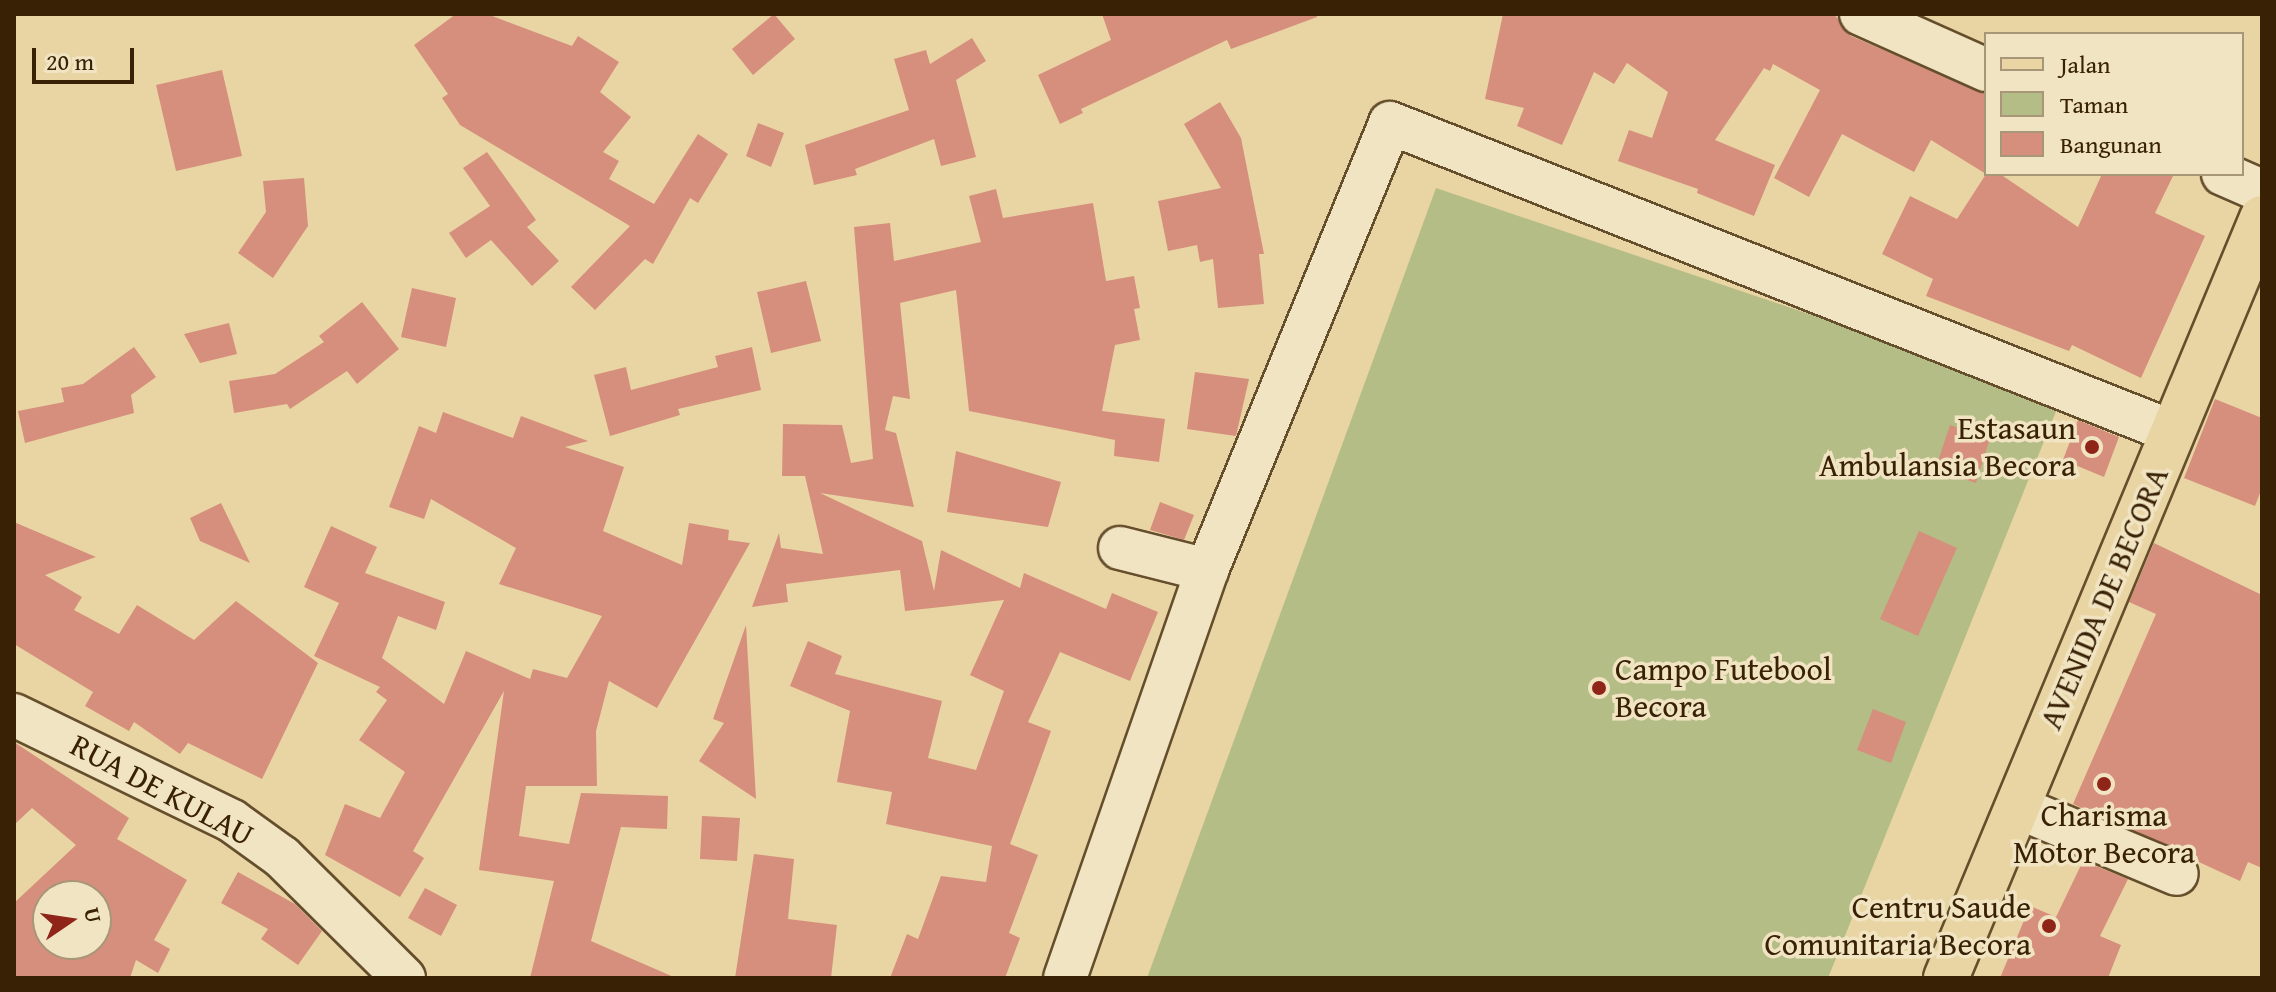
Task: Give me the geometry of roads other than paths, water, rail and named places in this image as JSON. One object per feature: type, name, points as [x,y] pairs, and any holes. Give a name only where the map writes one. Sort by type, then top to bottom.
[{"type":"main road","name":"AVENIDA DE BECORA","points":[[1946,978],[2260,229]]},
{"type":"street","points":[[1861,14],[1984,69]]},
{"type":"street","points":[[1065,978],[1207,570],[1390,123],[2173,432]]},
{"type":"street","points":[[2228,176],[2262,191]]},
{"type":"street","points":[[1120,548],[1151,560],[1207,570]]},
{"type":"street","name":"RUA DE KULAU","points":[[14,715],[232,821],[282,857],[404,978]]},
{"type":"street","points":[[2017,807],[2177,874]]},
{"type":"place","name":"Estasaun Ambulansia Becora","points":[[2092,447]]},
{"type":"place","name":"Campo Futebool Becora","points":[[1599,688]]},
{"type":"place","name":"Charisma Motor Becora","points":[[2104,784]]},
{"type":"place","name":"Centru Saude Comunitaria Becora","points":[[2049,926]]}]
